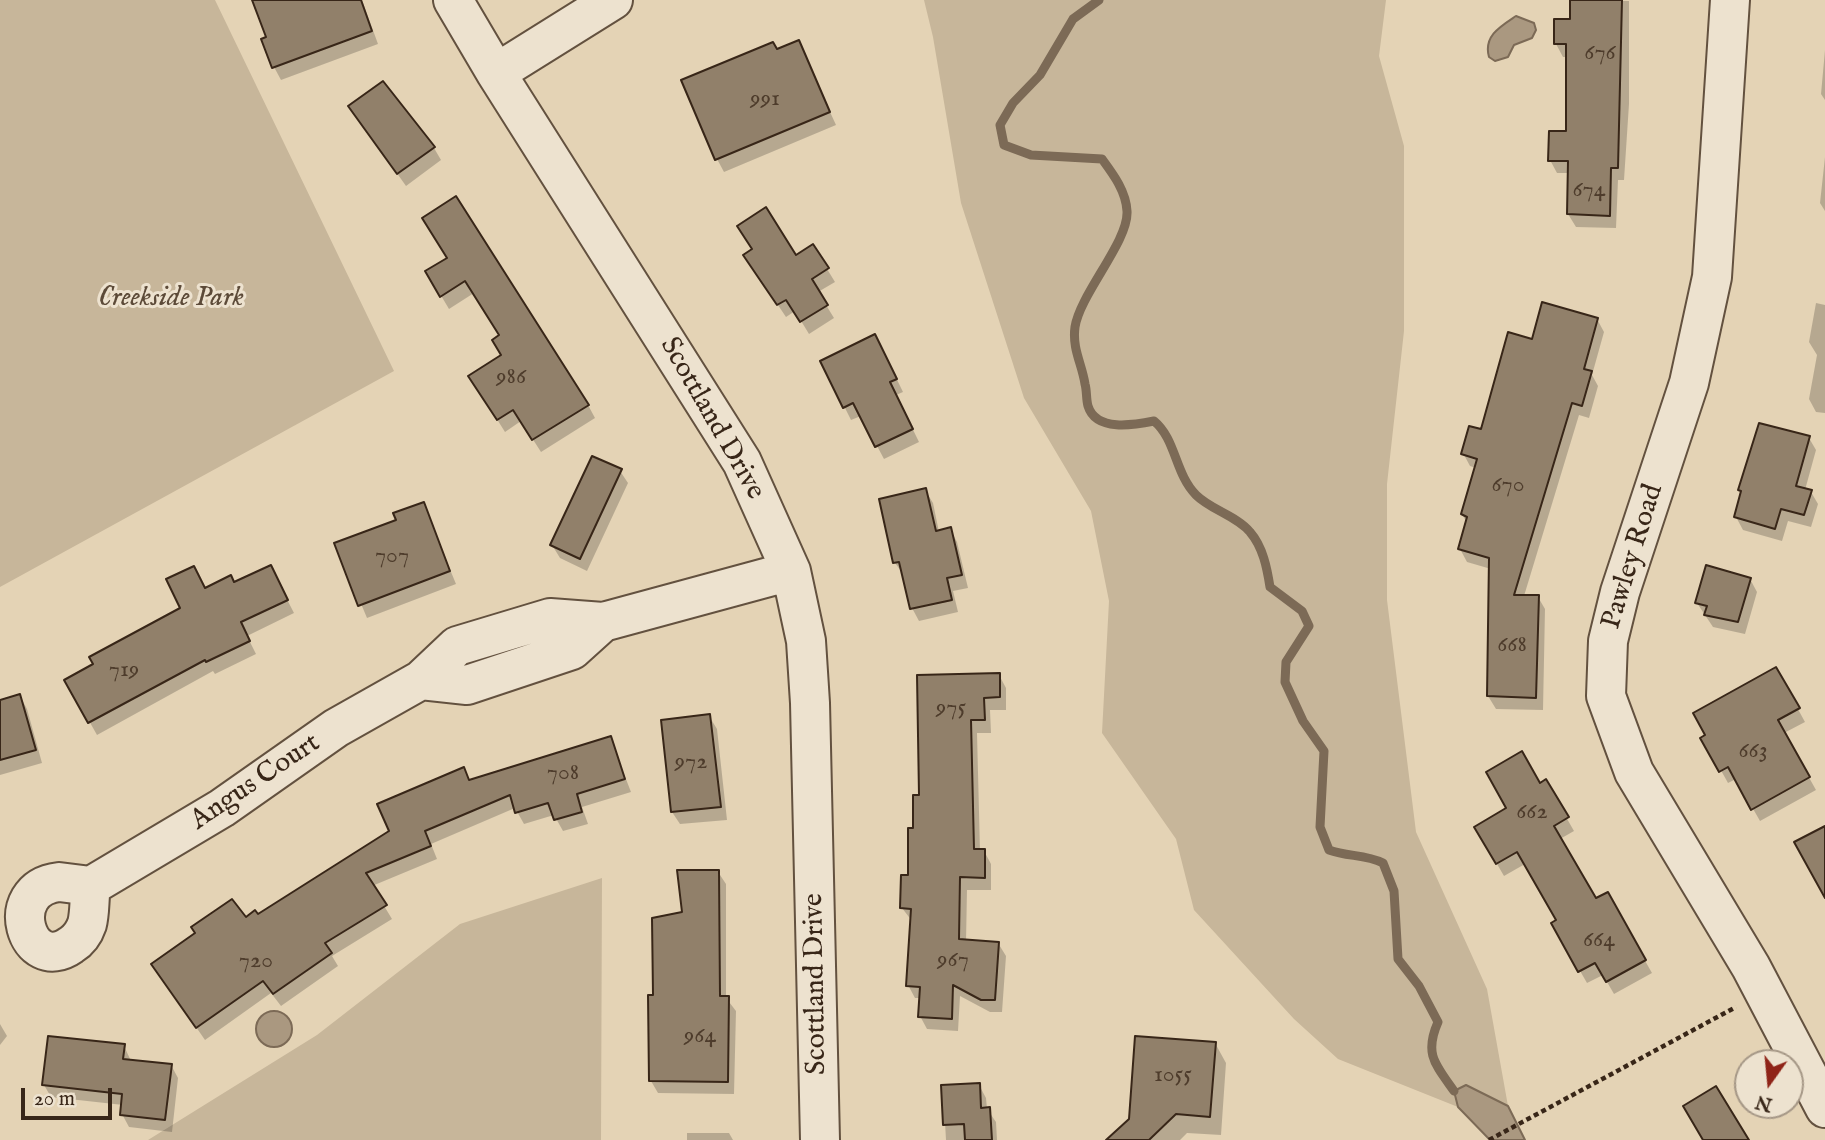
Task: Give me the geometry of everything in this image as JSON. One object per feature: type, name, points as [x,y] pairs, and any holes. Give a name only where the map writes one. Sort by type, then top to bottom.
[{"type":"street","name":"Scottland Drive","points":[[453,0],[496,73],[743,462],[791,571],[806,640],[810,704],[820,1140]]},
{"type":"street","points":[[496,73],[613,0]]},
{"type":"street","name":"Pawley Road","points":[[1730,0],[1712,277],[1689,383],[1620,592],[1608,641],[1606,696],[1634,772],[1765,991],[1825,1108]]},
{"type":"street","name":"Angus Court","points":[[91,886],[192,827],[336,728],[421,680],[457,646],[550,618],[603,622],[791,571]]},
{"type":"path","points":[[1489,1140],[1765,991]]},
{"type":"green space","name":"Creekside Park","points":[[0,0],[215,0],[394,371],[0,587]]},
{"type":"green space","points":[[924,0],[1386,0],[1379,56],[1404,146],[1404,331],[1387,484],[1387,600],[1416,832],[1487,989],[1508,1106],[1466,1085],[1454,1091],[1458,1107],[1338,1059],[1294,1019],[1194,910],[1176,839],[1102,733],[1109,601],[1091,511],[1024,398],[961,203],[933,37]]},
{"type":"green space","points":[[602,878],[601,1140],[148,1140],[317,1035],[460,924]]},
{"type":"shaded area","points":[[1516,16],[1534,23],[1536,30],[1532,38],[1514,45],[1508,57],[1495,61],[1489,57],[1491,37]]},
{"type":"shaded area","points":[[274,1011],[286,1017],[292,1029],[286,1041],[274,1047],[262,1041],[256,1029],[262,1017]]},
{"type":"shaded area","points":[[1466,1085],[1508,1106],[1525,1140],[1490,1140],[1458,1107],[1454,1091]]},
{"type":"building","points":[[252,0],[361,0],[372,31],[272,68],[261,39],[266,37]]},
{"type":"building","points":[[1570,0],[1622,0],[1618,168],[1611,168],[1610,216],[1567,214],[1568,161],[1548,161],[1549,131],[1566,131],[1566,44],[1554,44],[1554,19],[1570,19]]},
{"type":"building","points":[[799,40],[830,112],[715,160],[681,80],[773,42],[777,49]]},
{"type":"building","points":[[383,81],[435,147],[397,174],[348,106]]},
{"type":"building","points":[[456,196],[589,405],[532,440],[513,410],[497,420],[468,376],[501,355],[492,340],[499,335],[465,281],[440,297],[425,271],[447,258],[422,218]]},
{"type":"building","points":[[766,207],[796,255],[813,244],[829,268],[812,279],[828,305],[800,322],[786,300],[777,305],[743,255],[752,249],[737,226]]},
{"type":"building","points":[[1542,302],[1598,318],[1584,369],[1592,371],[1582,406],[1572,403],[1514,595],[1539,595],[1536,698],[1487,696],[1489,558],[1458,549],[1467,517],[1461,514],[1477,459],[1461,454],[1469,426],[1481,429],[1508,332],[1532,339]]},
{"type":"building","points":[[875,334],[897,379],[890,382],[913,429],[875,447],[853,403],[843,408],[820,361]]},
{"type":"building","points":[[1759,423],[1810,436],[1796,486],[1812,490],[1804,515],[1781,509],[1775,529],[1734,517],[1741,491],[1738,490]]},
{"type":"building","points":[[592,456],[622,469],[580,559],[550,545]]},
{"type":"building","points":[[926,488],[936,531],[951,527],[962,575],[947,578],[952,600],[910,609],[899,562],[893,563],[879,499]]},
{"type":"building","points":[[424,502],[450,571],[358,606],[334,543],[396,520],[393,513]]},
{"type":"building","points":[[271,565],[288,600],[241,622],[250,641],[206,662],[205,660],[88,723],[64,680],[93,664],[89,657],[180,608],[166,579],[194,566],[205,588],[231,575],[234,582]]},
{"type":"building","points":[[1706,565],[1751,578],[1738,622],[1704,615],[1707,606],[1695,603]]},
{"type":"building","points":[[1776,667],[1800,708],[1778,720],[1810,777],[1751,810],[1728,767],[1719,772],[1700,738],[1705,735],[1693,713]]},
{"type":"building","points":[[1000,673],[1000,697],[984,698],[985,720],[971,720],[974,849],[985,849],[985,878],[960,877],[959,939],[999,942],[995,1000],[981,1000],[953,985],[952,1019],[918,1017],[920,987],[906,986],[911,909],[900,908],[901,875],[908,875],[908,828],[913,828],[913,795],[919,795],[917,675]]},
{"type":"building","points":[[20,694],[36,750],[0,760],[0,700]]},
{"type":"building","points":[[710,714],[721,807],[671,812],[661,720]]},
{"type":"building","points":[[611,736],[625,779],[577,794],[582,812],[554,820],[548,803],[515,813],[510,795],[425,831],[431,846],[366,873],[387,905],[325,943],[332,953],[273,994],[263,981],[196,1028],[151,964],[195,933],[191,927],[232,899],[246,917],[255,910],[258,914],[389,831],[377,804],[464,767],[469,780]]},
{"type":"building","points":[[1522,751],[1540,783],[1546,779],[1569,817],[1554,826],[1596,898],[1608,892],[1646,960],[1606,982],[1595,963],[1578,972],[1551,923],[1556,920],[1517,852],[1496,864],[1474,827],[1506,808],[1486,772]]},
{"type":"building","points":[[1825,826],[1825,898],[1794,842]]},
{"type":"building","points":[[677,870],[719,870],[720,996],[729,996],[728,1082],[649,1081],[648,995],[653,995],[652,918],[682,912]]},
{"type":"building","points":[[48,1036],[125,1044],[123,1059],[172,1064],[165,1120],[120,1115],[122,1094],[42,1085]]},
{"type":"building","points":[[1135,1036],[1216,1042],[1210,1117],[1176,1114],[1149,1140],[1106,1140],[1129,1119]]},
{"type":"building","points":[[980,1083],[981,1108],[990,1107],[992,1140],[965,1140],[964,1124],[943,1125],[941,1085]]},
{"type":"building","points":[[1716,1086],[1749,1140],[1703,1140],[1683,1106]]},
{"type":"waterway","points":[[1099,0],[1073,19],[1040,75],[1013,103],[1000,125],[1004,145],[1031,155],[1102,159],[1124,197],[1126,223],[1086,299],[1075,327],[1075,342],[1088,406],[1092,414],[1107,423],[1126,425],[1154,421],[1167,437],[1189,487],[1202,500],[1245,526],[1261,551],[1270,587],[1302,611],[1309,626],[1286,662],[1285,682],[1303,721],[1324,751],[1320,827],[1329,850],[1383,863],[1394,891],[1398,959],[1419,986],[1438,1022],[1432,1051],[1437,1066],[1454,1091]]}]
